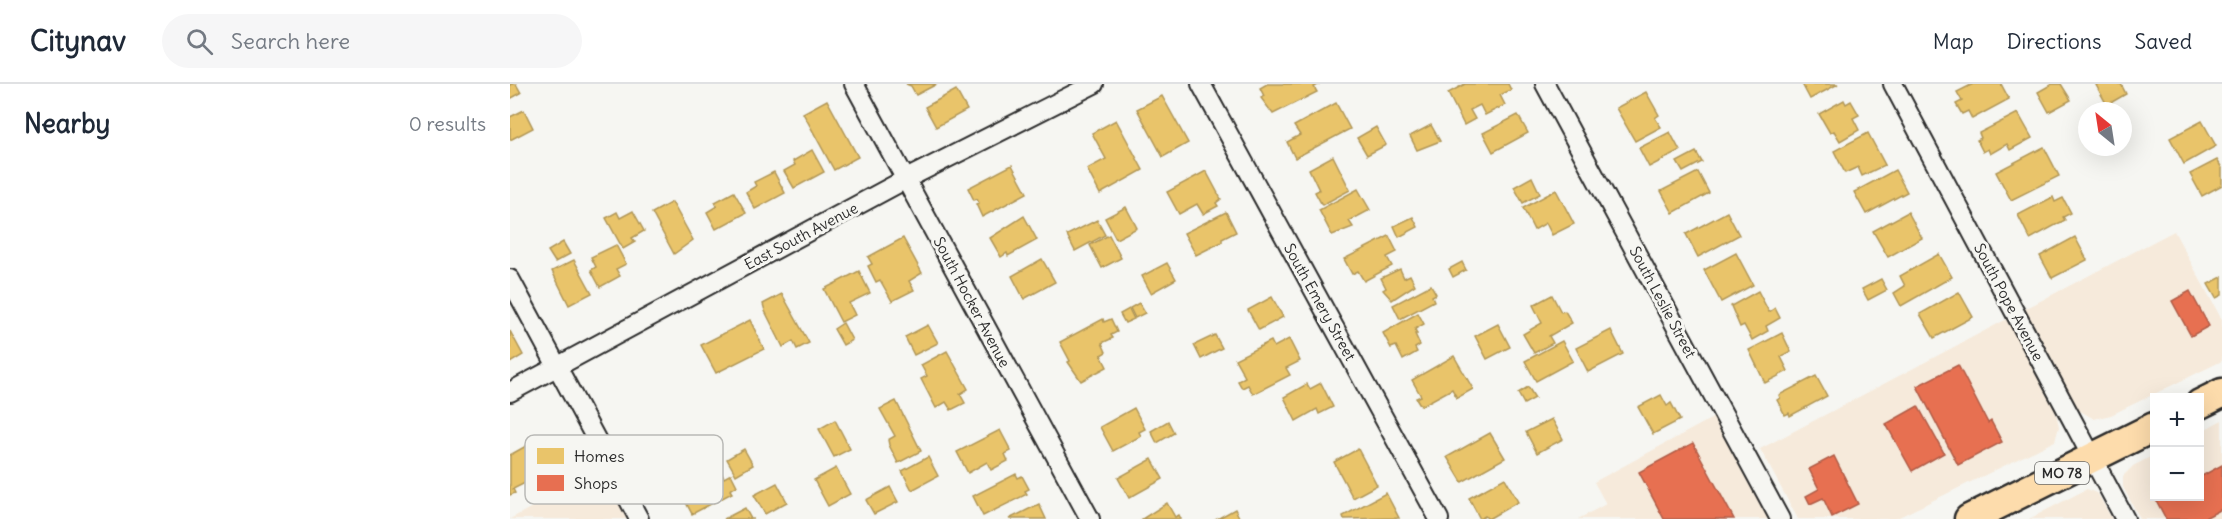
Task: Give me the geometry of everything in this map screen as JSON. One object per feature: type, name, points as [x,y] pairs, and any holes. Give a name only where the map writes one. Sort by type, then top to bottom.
[{"type":"main road","points":[[2204,402],[2222,393]]},
{"type":"main road","name":"MO 78","points":[[1970,519],[2150,429]]},
{"type":"street","name":"South Hocker Avenue","points":[[854,84],[1090,519]]},
{"type":"street","name":"East South Avenue","points":[[510,392],[906,179],[1094,84]]},
{"type":"street","name":"South Emery Street","points":[[1201,84],[1439,519]]},
{"type":"street","name":"South Leslie Street","points":[[1545,84],[1780,519]]},
{"type":"street","name":"South Pope Avenue","points":[[1893,84],[2125,519]]},
{"type":"street","points":[[510,279],[593,435]]},
{"type":"street","points":[[631,504],[639,519]]},
{"type":"shaded area","points":[[2174,231],[2222,320],[2222,361],[2156,393],[2150,393],[2150,396],[2111,415],[2094,419],[2077,409],[2023,310]]},
{"type":"shaded area","points":[[2007,319],[2055,408],[2059,427],[2055,441],[1895,519],[1798,519],[1760,449]]},
{"type":"shaded area","points":[[1718,415],[1772,519],[1578,519],[1606,504],[1594,482]]},
{"type":"shaded area","points":[[2222,420],[2222,519],[2140,519],[2123,487],[2123,476],[2133,466],[2150,457],[2150,501],[2204,501],[2204,430]]},
{"type":"shaded area","points":[[2087,489],[2098,494],[2112,519],[2029,519]]},
{"type":"shaded area","points":[[538,504],[620,504],[628,519],[510,519]]},
{"type":"building: Homes","points":[[510,84],[516,84],[521,93],[510,99]]},
{"type":"building: Homes","points":[[906,84],[937,84],[916,95],[911,86]]},
{"type":"building: Homes","points":[[1267,84],[1320,84],[1314,87],[1317,92],[1273,114],[1261,98],[1264,96],[1260,88]]},
{"type":"building: Homes","points":[[1465,84],[1508,84],[1511,90],[1500,95],[1505,105],[1485,115],[1480,105],[1470,110],[1475,119],[1464,125],[1448,93]]},
{"type":"building: Homes","points":[[1802,84],[1838,84],[1810,99]]},
{"type":"building: Homes","points":[[1973,84],[2001,84],[2009,99],[1972,119],[1968,111],[1962,114],[1956,104],[1962,101],[1957,92]]},
{"type":"building: Homes","points":[[2052,84],[2061,84],[2071,100],[2049,112],[2038,92]]},
{"type":"building: Homes","points":[[2121,84],[2126,94],[2112,102],[2105,102],[2096,85]]},
{"type":"building: Homes","points":[[956,90],[967,110],[936,127],[925,107]]},
{"type":"building: Homes","points":[[1646,92],[1659,115],[1655,118],[1661,127],[1635,141],[1616,108]]},
{"type":"building: Homes","points":[[1162,96],[1188,143],[1163,157],[1137,109]]},
{"type":"building: Homes","points":[[827,100],[858,157],[834,170],[803,113]]},
{"type":"building: Homes","points":[[1844,100],[1846,104],[1851,101],[1859,115],[1853,118],[1859,130],[1840,141],[1834,131],[1830,133],[1819,114]]},
{"type":"building: Homes","points":[[1336,103],[1350,129],[1295,158],[1287,142],[1300,135],[1294,126]]},
{"type":"building: Homes","points":[[524,110],[533,128],[510,140],[510,117]]},
{"type":"building: Homes","points":[[2018,113],[2032,138],[2010,150],[2007,144],[1990,154],[1988,149],[1983,152],[1977,140],[1981,138],[1979,133]]},
{"type":"building: Homes","points":[[1518,115],[1528,133],[1493,152],[1483,133]]},
{"type":"building: Homes","points":[[1116,120],[1143,170],[1100,194],[1087,169],[1106,159],[1092,133]]},
{"type":"building: Homes","points":[[2202,121],[2216,146],[2184,164],[2170,138]]},
{"type":"building: Homes","points":[[1431,125],[1440,141],[1417,150],[1410,136]]},
{"type":"building: Homes","points":[[1376,127],[1386,145],[1367,155],[1357,138]]},
{"type":"building: Homes","points":[[1670,132],[1680,151],[1649,167],[1639,148]]},
{"type":"building: Homes","points":[[1868,133],[1885,165],[1862,176],[1858,167],[1845,173],[1834,151]]},
{"type":"building: Homes","points":[[2044,147],[2059,176],[2011,200],[1996,172]]},
{"type":"building: Homes","points":[[812,150],[824,172],[794,188],[784,171],[795,165],[793,161]]},
{"type":"building: Homes","points":[[1696,152],[1702,162],[1683,172],[1677,162]]},
{"type":"building: Homes","points":[[1333,156],[1350,190],[1322,205],[1315,192],[1319,190],[1309,169]]},
{"type":"building: Homes","points":[[2217,160],[2222,168],[2222,185],[2202,196],[2190,174]]},
{"type":"building: Homes","points":[[1012,165],[1027,193],[982,217],[976,204],[979,203],[977,199],[974,200],[968,188]]},
{"type":"building: Homes","points":[[1895,170],[1907,192],[1866,214],[1854,192]]},
{"type":"building: Homes","points":[[1206,171],[1221,199],[1216,203],[1218,206],[1203,214],[1197,204],[1179,214],[1167,192]]},
{"type":"building: Homes","points":[[774,172],[785,193],[755,209],[746,192],[756,186],[754,182]]},
{"type":"building: Homes","points":[[1698,172],[1709,193],[1673,213],[1661,191]]},
{"type":"building: Homes","points":[[1532,177],[1540,194],[1523,203],[1514,187]]},
{"type":"building: Homes","points":[[1358,189],[1370,210],[1349,221],[1353,227],[1332,235],[1319,210]]},
{"type":"building: Homes","points":[[1556,190],[1574,224],[1552,235],[1546,223],[1534,230],[1523,208]]},
{"type":"building: Homes","points":[[734,192],[746,213],[716,229],[707,212],[717,206],[715,202]]},
{"type":"building: Homes","points":[[2053,197],[2055,202],[2063,198],[2071,213],[2063,217],[2065,220],[2030,239],[2018,215]]},
{"type":"building: Homes","points":[[672,202],[693,240],[674,254],[652,213]]},
{"type":"building: Homes","points":[[1126,207],[1137,228],[1116,239],[1105,218]]},
{"type":"building: Homes","points":[[633,211],[644,231],[632,238],[635,242],[623,249],[606,218],[617,212],[620,218]]},
{"type":"building: Homes","points":[[1226,212],[1236,232],[1196,255],[1184,233]]},
{"type":"building: Homes","points":[[1727,212],[1739,235],[1698,257],[1686,234]]},
{"type":"building: Homes","points":[[1908,212],[1922,238],[1888,257],[1873,231]]},
{"type":"building: Homes","points":[[1024,216],[1037,240],[1008,256],[1007,253],[1001,257],[990,238]]},
{"type":"building: Homes","points":[[1413,217],[1418,227],[1399,237],[1394,226]]},
{"type":"building: Homes","points":[[1097,220],[1105,235],[1075,251],[1067,235]]},
{"type":"building: Homes","points":[[1109,235],[1121,258],[1102,268],[1090,245]]},
{"type":"building: Homes","points":[[1389,236],[1397,252],[1387,257],[1392,266],[1364,281],[1358,271],[1352,274],[1344,259]]},
{"type":"building: Homes","points":[[2075,237],[2087,260],[2052,278],[2040,256]]},
{"type":"building: Homes","points":[[903,238],[922,273],[909,281],[914,290],[892,301],[880,280],[876,282],[868,266],[872,264],[868,257]]},
{"type":"building: Homes","points":[[563,242],[570,254],[555,262],[548,251]]},
{"type":"building: Homes","points":[[616,245],[626,264],[616,269],[620,276],[600,287],[591,270],[596,267],[591,257]]},
{"type":"building: Homes","points":[[1736,253],[1753,285],[1721,302],[1704,270]]},
{"type":"building: Homes","points":[[1939,254],[1952,277],[1901,306],[1894,293],[1905,286],[1900,276]]},
{"type":"building: Homes","points":[[1042,259],[1055,282],[1024,299],[1012,276]]},
{"type":"building: Homes","points":[[574,260],[592,293],[569,305],[552,271]]},
{"type":"building: Homes","points":[[1462,262],[1466,270],[1453,277],[1449,269]]},
{"type":"building: Homes","points":[[1167,263],[1176,279],[1151,293],[1142,276]]},
{"type":"building: Homes","points":[[1400,269],[1404,278],[1410,275],[1415,285],[1392,300],[1383,290],[1386,288],[1381,278]]},
{"type":"building: Homes","points":[[859,271],[870,293],[849,303],[855,315],[841,322],[824,289]]},
{"type":"building: Homes","points":[[2222,277],[2222,295],[2216,298],[2208,284]]},
{"type":"building: Homes","points":[[1881,279],[1887,290],[1868,300],[1862,289]]},
{"type":"building: Homes","points":[[1431,285],[1436,294],[1432,296],[1434,301],[1400,319],[1393,305]]},
{"type":"building: Homes","points":[[1758,291],[1769,312],[1775,308],[1780,318],[1766,326],[1768,331],[1752,340],[1744,325],[1740,327],[1731,306]]},
{"type":"building: Homes","points":[[1959,292],[1973,317],[1934,338],[1920,314]]},
{"type":"building: Homes","points":[[782,294],[809,343],[797,349],[793,341],[783,347],[763,304]]},
{"type":"building: Homes","points":[[1552,295],[1561,312],[1565,311],[1572,323],[1549,336],[1553,343],[1534,353],[1523,334],[1542,323],[1533,305]]},
{"type":"building: Homes","points":[[1272,297],[1283,317],[1259,330],[1248,310]]},
{"type":"building: Homes","points":[[1139,303],[1145,313],[1135,318],[1130,308]]},
{"type":"building: Homes","points":[[1129,309],[1134,319],[1125,323],[1120,314]]},
{"type":"building: Homes","points":[[1418,313],[1424,324],[1415,329],[1420,345],[1415,348],[1417,352],[1403,360],[1396,346],[1391,348],[1383,333]]},
{"type":"building: Homes","points":[[1103,319],[1104,322],[1111,319],[1117,332],[1111,335],[1113,338],[1102,343],[1106,352],[1101,355],[1107,367],[1081,381],[1068,362],[1070,361],[1060,342]]},
{"type":"building: Homes","points":[[750,320],[764,349],[716,373],[701,345]]},
{"type":"building: Homes","points":[[843,323],[852,340],[843,345],[834,329]]},
{"type":"building: Homes","points":[[1498,324],[1510,347],[1487,359],[1475,336]]},
{"type":"building: Homes","points":[[928,325],[938,343],[914,355],[905,337]]},
{"type":"building: Homes","points":[[1611,330],[1623,354],[1588,372],[1576,348]]},
{"type":"building: Homes","points":[[510,331],[523,355],[510,363]]},
{"type":"building: Homes","points":[[1782,333],[1791,352],[1781,357],[1788,371],[1765,383],[1749,350]]},
{"type":"building: Homes","points":[[1215,335],[1222,348],[1201,359],[1194,345]]},
{"type":"building: Homes","points":[[1289,339],[1300,361],[1286,368],[1290,375],[1253,394],[1248,385],[1242,388],[1238,381],[1245,377],[1235,359],[1271,341],[1274,347]]},
{"type":"building: Homes","points":[[1562,341],[1573,361],[1536,381],[1525,361]]},
{"type":"building: Homes","points":[[947,351],[968,389],[960,394],[965,403],[951,410],[946,402],[936,408],[921,379],[927,376],[921,365]]},
{"type":"building: Homes","points":[[1454,356],[1473,389],[1457,398],[1452,389],[1421,406],[1416,398],[1421,396],[1412,380]]},
{"type":"building: Homes","points":[[1816,376],[1827,396],[1790,416],[1789,413],[1785,415],[1777,400],[1780,398],[1779,395]]},
{"type":"building: Homes","points":[[1321,383],[1333,407],[1319,414],[1317,409],[1296,421],[1284,397],[1307,384],[1310,389]]},
{"type":"building: Homes","points":[[1528,387],[1535,398],[1524,404],[1518,393]]},
{"type":"building: Homes","points":[[1661,395],[1667,406],[1671,403],[1680,420],[1653,434],[1638,407]]},
{"type":"building: Homes","points":[[896,401],[921,451],[898,463],[888,440],[895,436],[880,409]]},
{"type":"building: Homes","points":[[1134,408],[1145,429],[1139,432],[1141,436],[1113,451],[1100,427]]},
{"type":"building: Homes","points":[[1552,419],[1563,439],[1537,453],[1526,432]]},
{"type":"building: Homes","points":[[835,420],[850,449],[834,457],[819,429]]},
{"type":"building: Homes","points":[[1168,421],[1174,433],[1157,443],[1151,431]]},
{"type":"building: Homes","points":[[1000,430],[1011,451],[1005,454],[1008,461],[991,470],[987,462],[968,473],[957,452]]},
{"type":"building: Homes","points":[[1490,433],[1505,458],[1462,482],[1447,457]]},
{"type":"building: Homes","points":[[525,447],[525,483],[513,489],[515,493],[510,495],[510,455]]},
{"type":"building: Homes","points":[[744,449],[753,465],[736,475],[727,459]]},
{"type":"building: Homes","points":[[1358,449],[1377,485],[1353,498],[1334,462]]},
{"type":"building: Homes","points":[[928,457],[938,476],[912,490],[902,471]]},
{"type":"building: Homes","points":[[1152,459],[1163,479],[1129,498],[1118,478]]},
{"type":"building: Homes","points":[[836,468],[850,494],[828,506],[814,480]]},
{"type":"building: Homes","points":[[731,474],[737,486],[730,490],[732,493],[723,498],[723,476],[724,478]]},
{"type":"building: Homes","points":[[1016,474],[1018,478],[1022,476],[1029,489],[1025,491],[1027,494],[983,516],[973,496]]},
{"type":"building: Homes","points":[[1505,478],[1518,502],[1488,519],[1485,516],[1480,519],[1469,498]]},
{"type":"building: Homes","points":[[777,483],[787,502],[765,514],[754,495]]},
{"type":"building: Homes","points":[[890,487],[898,502],[874,514],[866,500]]},
{"type":"building: Homes","points":[[1386,493],[1399,518],[1344,519],[1343,516]]},
{"type":"building: Homes","points":[[1167,503],[1175,517],[1179,515],[1181,519],[1142,519]]},
{"type":"building: Homes","points":[[687,504],[711,504],[692,514]]},
{"type":"building: Homes","points":[[1039,504],[1046,519],[1009,519]]},
{"type":"building: Homes","points":[[745,508],[751,519],[724,519]]},
{"type":"building: Homes","points":[[1235,509],[1240,519],[1217,519]]},
{"type":"building: Shops","points":[[2190,291],[2209,326],[2191,336],[2172,301]]},
{"type":"building: Shops","points":[[1958,365],[1988,423],[1991,421],[2002,442],[1958,465],[1917,386]]},
{"type":"building: Shops","points":[[1918,406],[1944,453],[1912,471],[1886,424]]},
{"type":"building: Shops","points":[[1693,443],[1734,519],[1664,519],[1639,472]]},
{"type":"building: Shops","points":[[1834,456],[1858,504],[1832,517],[1823,498],[1810,504],[1806,496],[1819,489],[1809,469]]},
{"type":"building: Shops","points":[[2222,465],[2222,509],[2203,519],[2166,519],[2157,501],[2204,501],[2204,475]]}]
